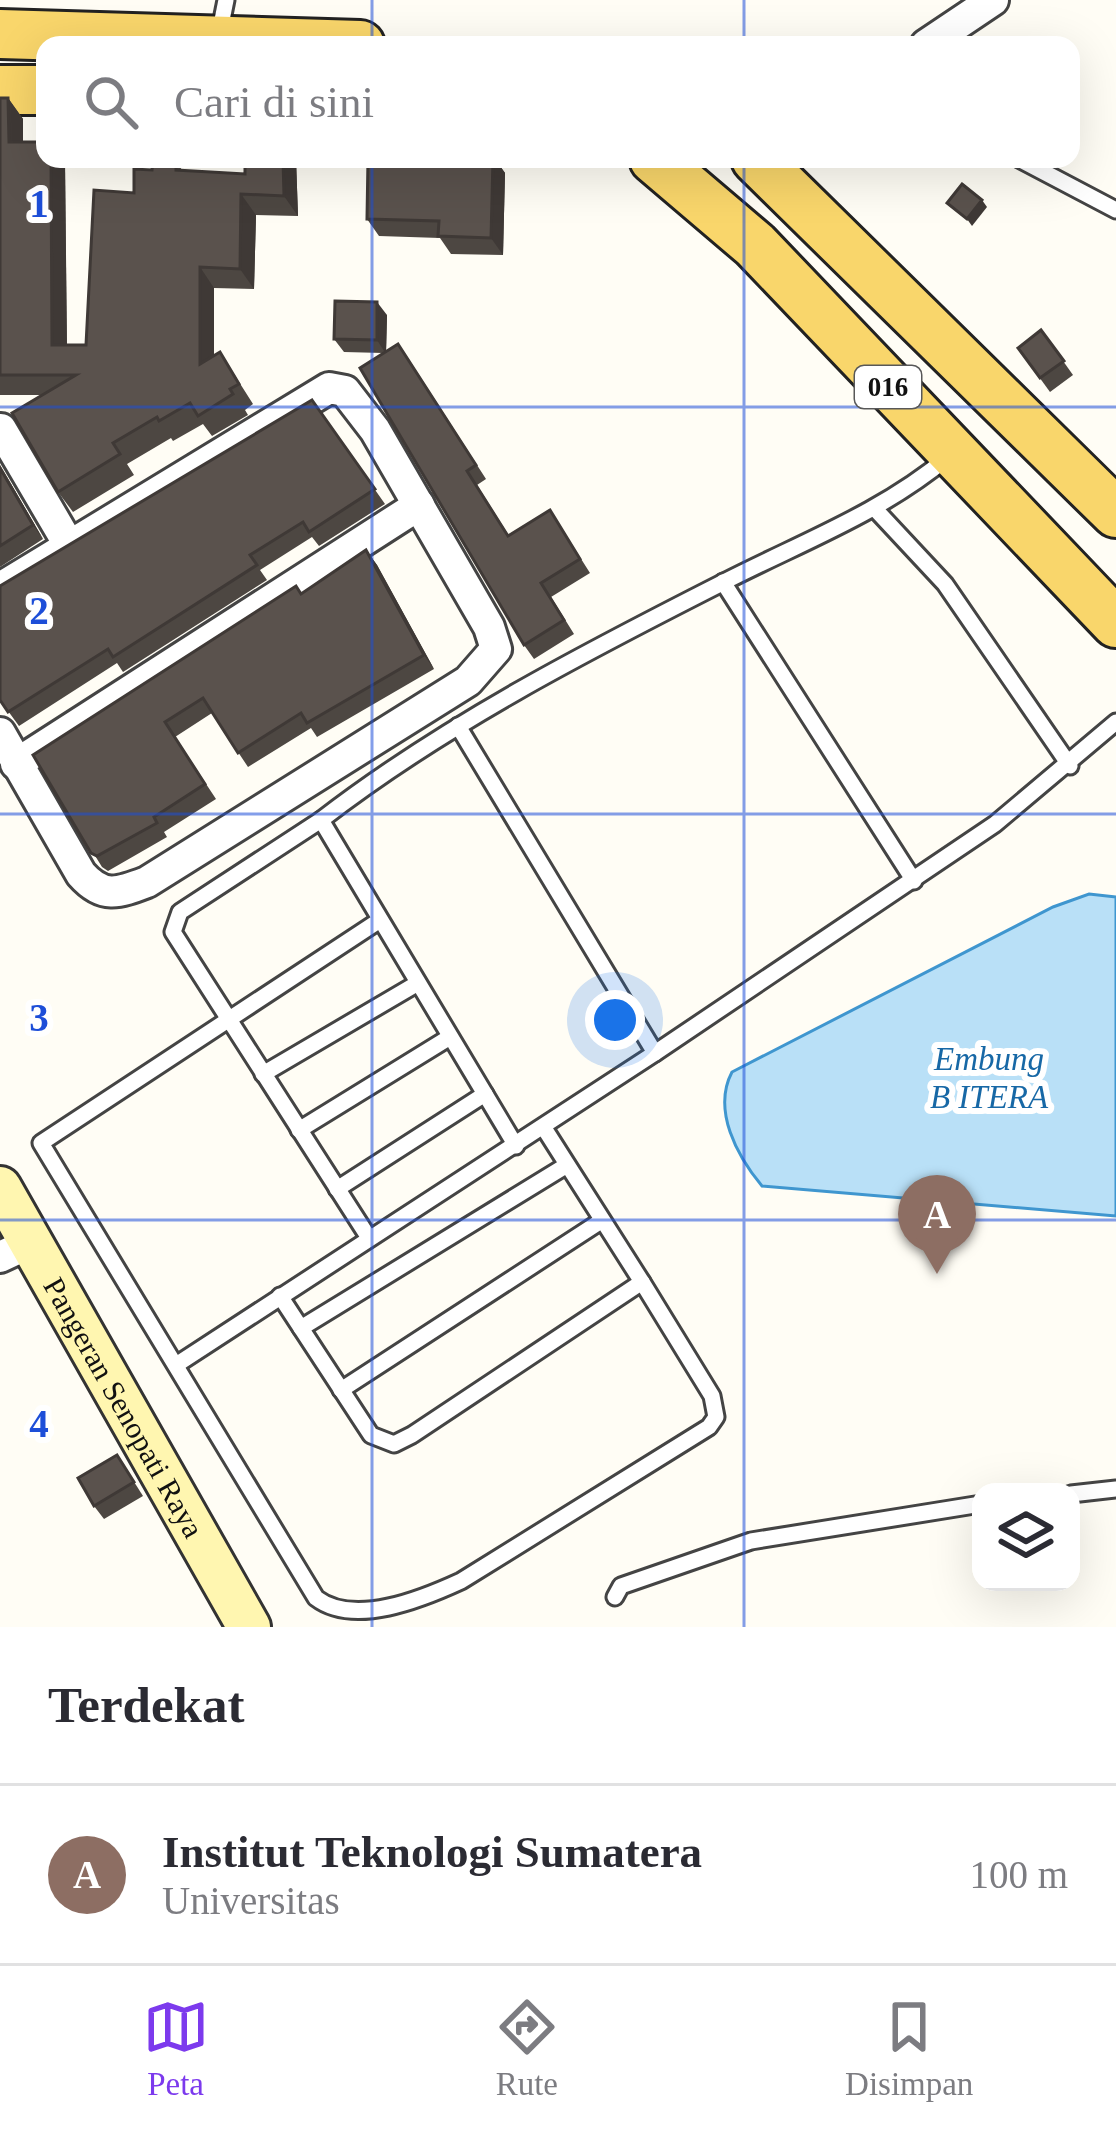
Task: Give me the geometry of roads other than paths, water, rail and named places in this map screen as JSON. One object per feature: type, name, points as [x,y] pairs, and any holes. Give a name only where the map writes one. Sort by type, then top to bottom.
[{"type":"main road","points":[[2,28],[221,28],[286,36]]},
{"type":"main road","points":[[0,90],[36,90]]},
{"type":"main road","name":"016","points":[[665,168],[755,245],[1116,623]]},
{"type":"main road","name":"016","points":[[765,168],[1116,513]]},
{"type":"street","points":[[939,36],[993,0]]},
{"type":"street","points":[[0,588],[328,388],[344,391],[418,505],[489,628],[496,649],[468,681],[118,894],[95,890],[81,874],[0,733]]},
{"type":"street","points":[[1,429],[69,545]]},
{"type":"street","points":[[16,764],[418,505]]},
{"type":"street","name":"Pangeran Senopati Raya","points":[[0,1188],[16,1249],[249,1627]]},
{"type":"lane","points":[[1036,168],[1116,210]]},
{"type":"lane","points":[[369,1238],[178,944],[174,922],[180,912],[458,727],[724,582],[876,510],[952,454]]},
{"type":"lane","points":[[876,510],[946,584],[1070,766]]},
{"type":"lane","points":[[724,582],[914,881]]},
{"type":"lane","points":[[176,1365],[544,1128],[914,881],[1070,766],[1116,722]]},
{"type":"lane","points":[[458,727],[655,1054]]},
{"type":"lane","points":[[321,820],[516,1146]]},
{"type":"lane","points":[[380,920],[41,1143],[316,1598],[347,1612],[419,1600],[461,1581],[709,1427],[716,1417],[712,1396],[544,1128]]},
{"type":"lane","points":[[262,1074],[418,983]]},
{"type":"lane","points":[[299,1130],[450,1036]]},
{"type":"lane","points":[[337,1189],[485,1094]]},
{"type":"lane","points":[[301,1328],[567,1165]]},
{"type":"lane","points":[[341,1390],[601,1221]]},
{"type":"lane","points":[[280,1296],[371,1435],[394,1444],[642,1282]]},
{"type":"lane","points":[[1080,1493],[1116,1489]]},
{"type":"lane","points":[[616,1597],[621,1586],[751,1541],[972,1505]]},
{"type":"water","name":"Embung B ITERA","points":[[1089,894],[1116,897],[1116,1216],[762,1186],[736,1147],[726,1117],[732,1072],[1053,907]]},
{"type":"place","name":"Institut Teknologi Sumatera","points":[[937,1274]]}]
